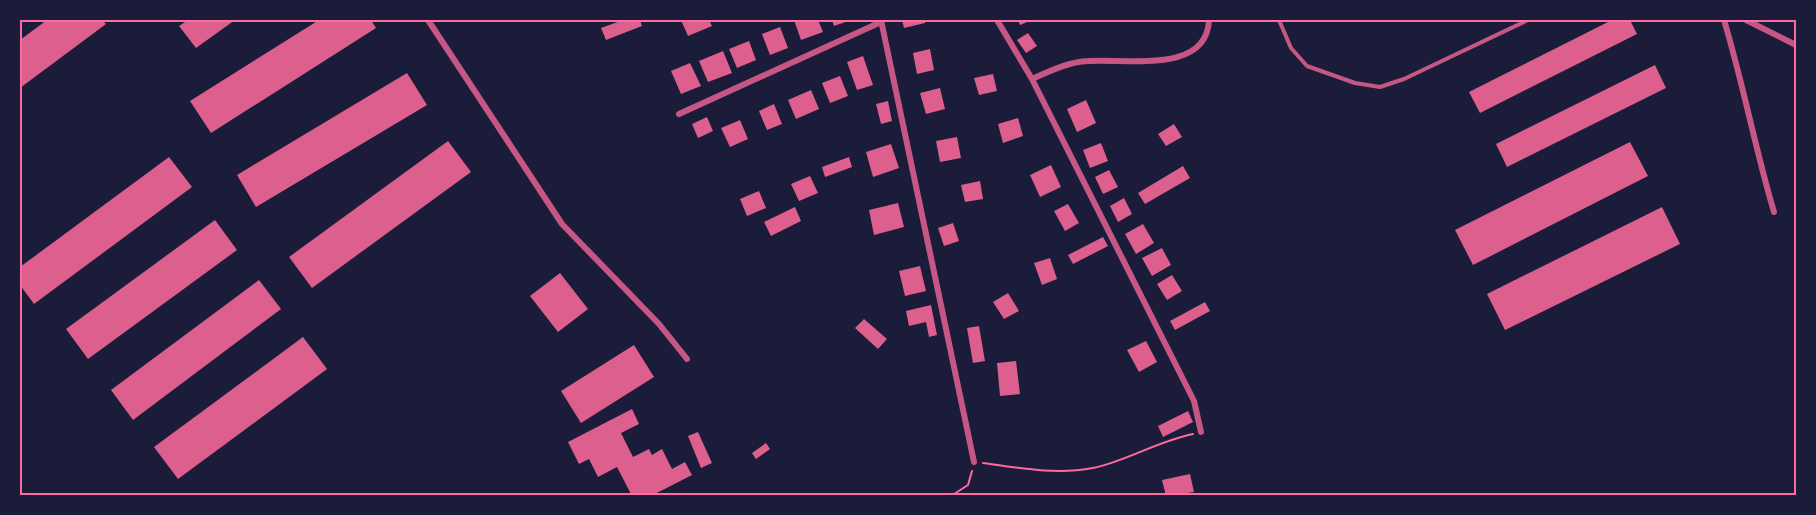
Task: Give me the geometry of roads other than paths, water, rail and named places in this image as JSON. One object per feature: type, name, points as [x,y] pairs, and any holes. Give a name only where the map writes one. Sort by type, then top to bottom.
[{"type":"street","points":[[428,20],[562,224],[658,324],[687,359]]},
{"type":"street","points":[[997,20],[1032,79],[1194,401],[1201,432]]},
{"type":"street","points":[[1032,79],[1061,66],[1088,61],[1161,60],[1186,55],[1204,41],[1209,20]]},
{"type":"street","points":[[1724,20],[1743,83],[1754,143],[1774,212]]},
{"type":"street","points":[[1746,20],[1797,45]]},
{"type":"street","points":[[679,114],[881,21],[974,462]]},
{"type":"lane","points":[[1279,20],[1291,48],[1308,66],[1355,83],[1380,87],[1404,79],[1528,20]]}]
